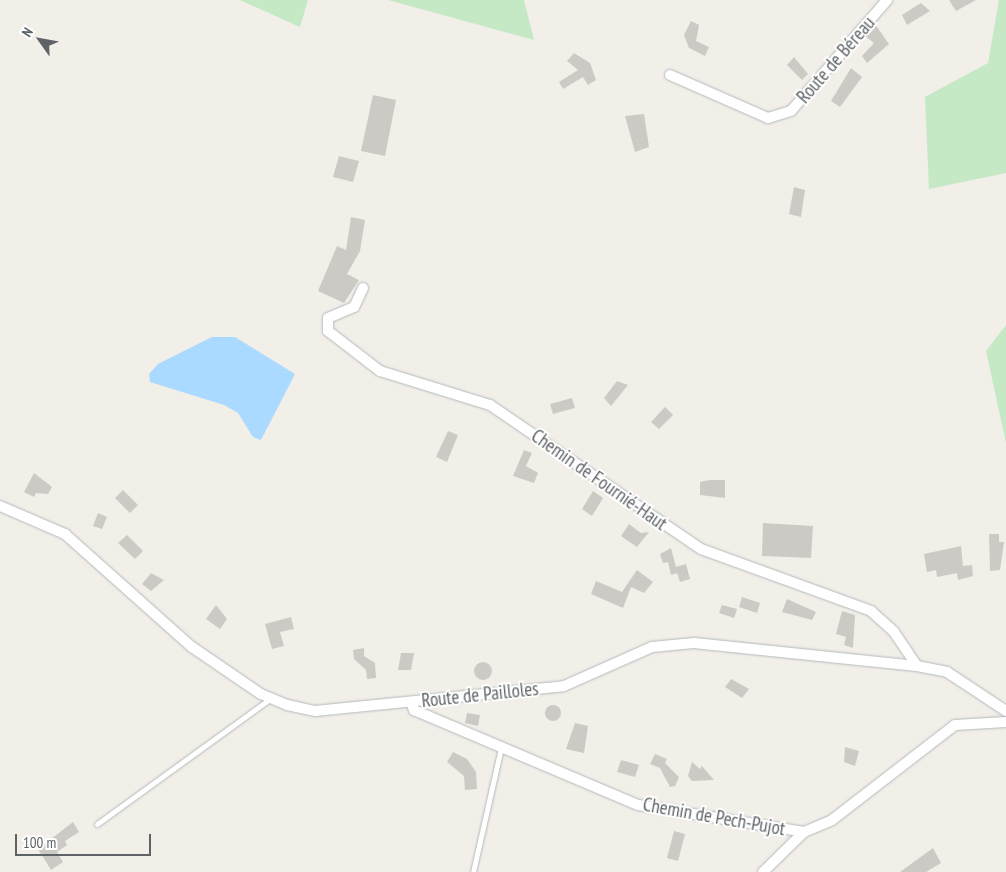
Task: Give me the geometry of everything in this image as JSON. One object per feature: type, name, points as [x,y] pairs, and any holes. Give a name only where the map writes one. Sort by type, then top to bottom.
[{"type":"street","name":"Route de Béreau","points":[[670,75],[768,118],[791,111],[887,0]]},
{"type":"street","name":"Chemin de Fournié-Haut","points":[[363,288],[354,307],[328,318],[328,331],[380,371],[490,405],[701,549],[871,611],[894,632],[917,666]]},
{"type":"street","name":"Route de Pailloles","points":[[0,506],[72,539],[192,647],[272,698],[315,711],[564,686],[652,647],[694,644],[917,666],[947,672],[1006,711]]},
{"type":"street","name":"Chemin de Pech-Pujot","points":[[411,702],[414,710],[638,805],[804,832],[832,820],[955,725],[1006,722]]},
{"type":"street","points":[[763,872],[804,832]]},
{"type":"lane","points":[[98,824],[272,698]]},
{"type":"lane","points":[[473,872],[501,748]]},
{"type":"green space","points":[[240,0],[308,0],[300,27]]},
{"type":"green space","points":[[388,0],[524,0],[534,40]]},
{"type":"green space","points":[[999,0],[1006,0],[1006,173],[929,189],[925,97],[988,63]]},
{"type":"green space","points":[[1006,325],[1006,443],[986,351]]},
{"type":"water","points":[[212,337],[235,337],[295,374],[261,440],[253,437],[238,413],[224,405],[150,382],[149,374],[158,364]]},
{"type":"building","points":[[949,0],[976,0],[956,11]]},
{"type":"building","points":[[921,3],[930,11],[907,25],[902,15]]},
{"type":"building","points":[[691,21],[699,25],[696,41],[709,47],[705,56],[689,48],[684,35]]},
{"type":"building","points":[[875,24],[889,44],[867,63],[862,56],[874,43],[865,36]]},
{"type":"building","points":[[574,53],[590,63],[596,80],[588,85],[583,77],[563,89],[559,82],[578,70],[567,61]]},
{"type":"building","points":[[794,57],[808,74],[802,80],[787,65]]},
{"type":"building","points":[[851,68],[862,77],[840,107],[831,101]]},
{"type":"building","points":[[373,95],[396,100],[385,156],[361,151]]},
{"type":"building","points":[[644,114],[649,147],[635,152],[625,116]]},
{"type":"building","points":[[339,156],[359,161],[353,182],[333,177]]},
{"type":"building","points":[[794,187],[805,190],[801,217],[789,214]]},
{"type":"building","points":[[351,217],[365,220],[360,251],[347,274],[359,280],[344,303],[318,291],[337,246],[346,250]]},
{"type":"building","points":[[617,381],[628,385],[611,406],[604,398]]},
{"type":"building","points":[[572,398],[575,408],[553,414],[550,404]]},
{"type":"building","points":[[665,407],[673,415],[659,429],[651,422]]},
{"type":"building","points":[[448,431],[458,435],[447,462],[436,457]]},
{"type":"building","points":[[524,450],[532,453],[526,466],[538,473],[534,483],[513,476]]},
{"type":"building","points":[[34,473],[52,487],[48,494],[36,493],[34,497],[24,492]]},
{"type":"building","points":[[725,480],[725,498],[700,495],[700,482]]},
{"type":"building","points":[[123,490],[138,505],[130,513],[115,498]]},
{"type":"building","points":[[593,491],[603,498],[592,516],[582,509]]},
{"type":"building","points":[[98,513],[107,517],[102,529],[93,526]]},
{"type":"building","points":[[763,523],[813,526],[811,558],[762,556]]},
{"type":"building","points":[[629,524],[641,533],[649,532],[637,547],[621,536]]},
{"type":"building","points":[[989,534],[999,534],[999,542],[1004,542],[1000,570],[990,571]]},
{"type":"building","points":[[127,535],[143,551],[135,559],[118,543]]},
{"type":"building","points":[[961,546],[963,566],[972,565],[973,576],[958,580],[957,573],[937,577],[936,570],[927,572],[924,554]]},
{"type":"building","points":[[671,548],[676,567],[686,564],[690,579],[680,582],[677,573],[671,575],[668,562],[663,563],[660,554]]},
{"type":"building","points":[[637,570],[653,582],[644,593],[631,587],[623,608],[591,594],[596,581],[622,592]]},
{"type":"building","points":[[151,573],[164,580],[151,591],[142,584]]},
{"type":"building","points":[[742,597],[760,603],[757,613],[739,607]]},
{"type":"building","points":[[787,599],[816,612],[812,620],[782,612]]},
{"type":"building","points":[[216,605],[227,619],[220,629],[206,619]]},
{"type":"building","points":[[722,605],[737,609],[734,618],[719,613]]},
{"type":"building","points":[[842,611],[855,615],[853,648],[844,645],[846,637],[836,634]]},
{"type":"building","points":[[291,617],[294,629],[280,632],[284,646],[272,649],[265,624]]},
{"type":"building","points":[[364,648],[364,656],[375,663],[376,678],[367,679],[366,670],[354,659],[353,650]]},
{"type":"building","points":[[401,653],[414,653],[411,670],[398,670]]},
{"type":"building","points":[[483,662],[491,667],[492,671],[487,679],[483,680],[475,675],[474,671],[479,663]]},
{"type":"building","points":[[731,679],[749,689],[742,698],[725,687]]},
{"type":"building","points":[[553,705],[561,713],[553,721],[545,713]]},
{"type":"building","points":[[467,713],[480,715],[478,726],[465,723]]},
{"type":"building","points":[[575,723],[588,726],[584,753],[566,749]]},
{"type":"building","points":[[845,747],[859,751],[855,766],[844,762]]},
{"type":"building","points":[[453,752],[467,759],[476,772],[477,789],[465,790],[464,776],[447,762]]},
{"type":"building","points":[[655,754],[667,759],[665,763],[679,777],[675,786],[670,787],[660,768],[650,764]]},
{"type":"building","points":[[621,760],[639,765],[635,777],[617,772]]},
{"type":"building","points":[[692,762],[700,769],[702,766],[714,780],[692,781],[688,776]]},
{"type":"building","points":[[73,822],[79,832],[65,841],[67,845],[57,852],[63,862],[51,870],[38,849]]},
{"type":"building","points":[[674,831],[685,834],[678,861],[667,858]]},
{"type":"building","points":[[933,848],[941,863],[926,872],[900,872]]}]
